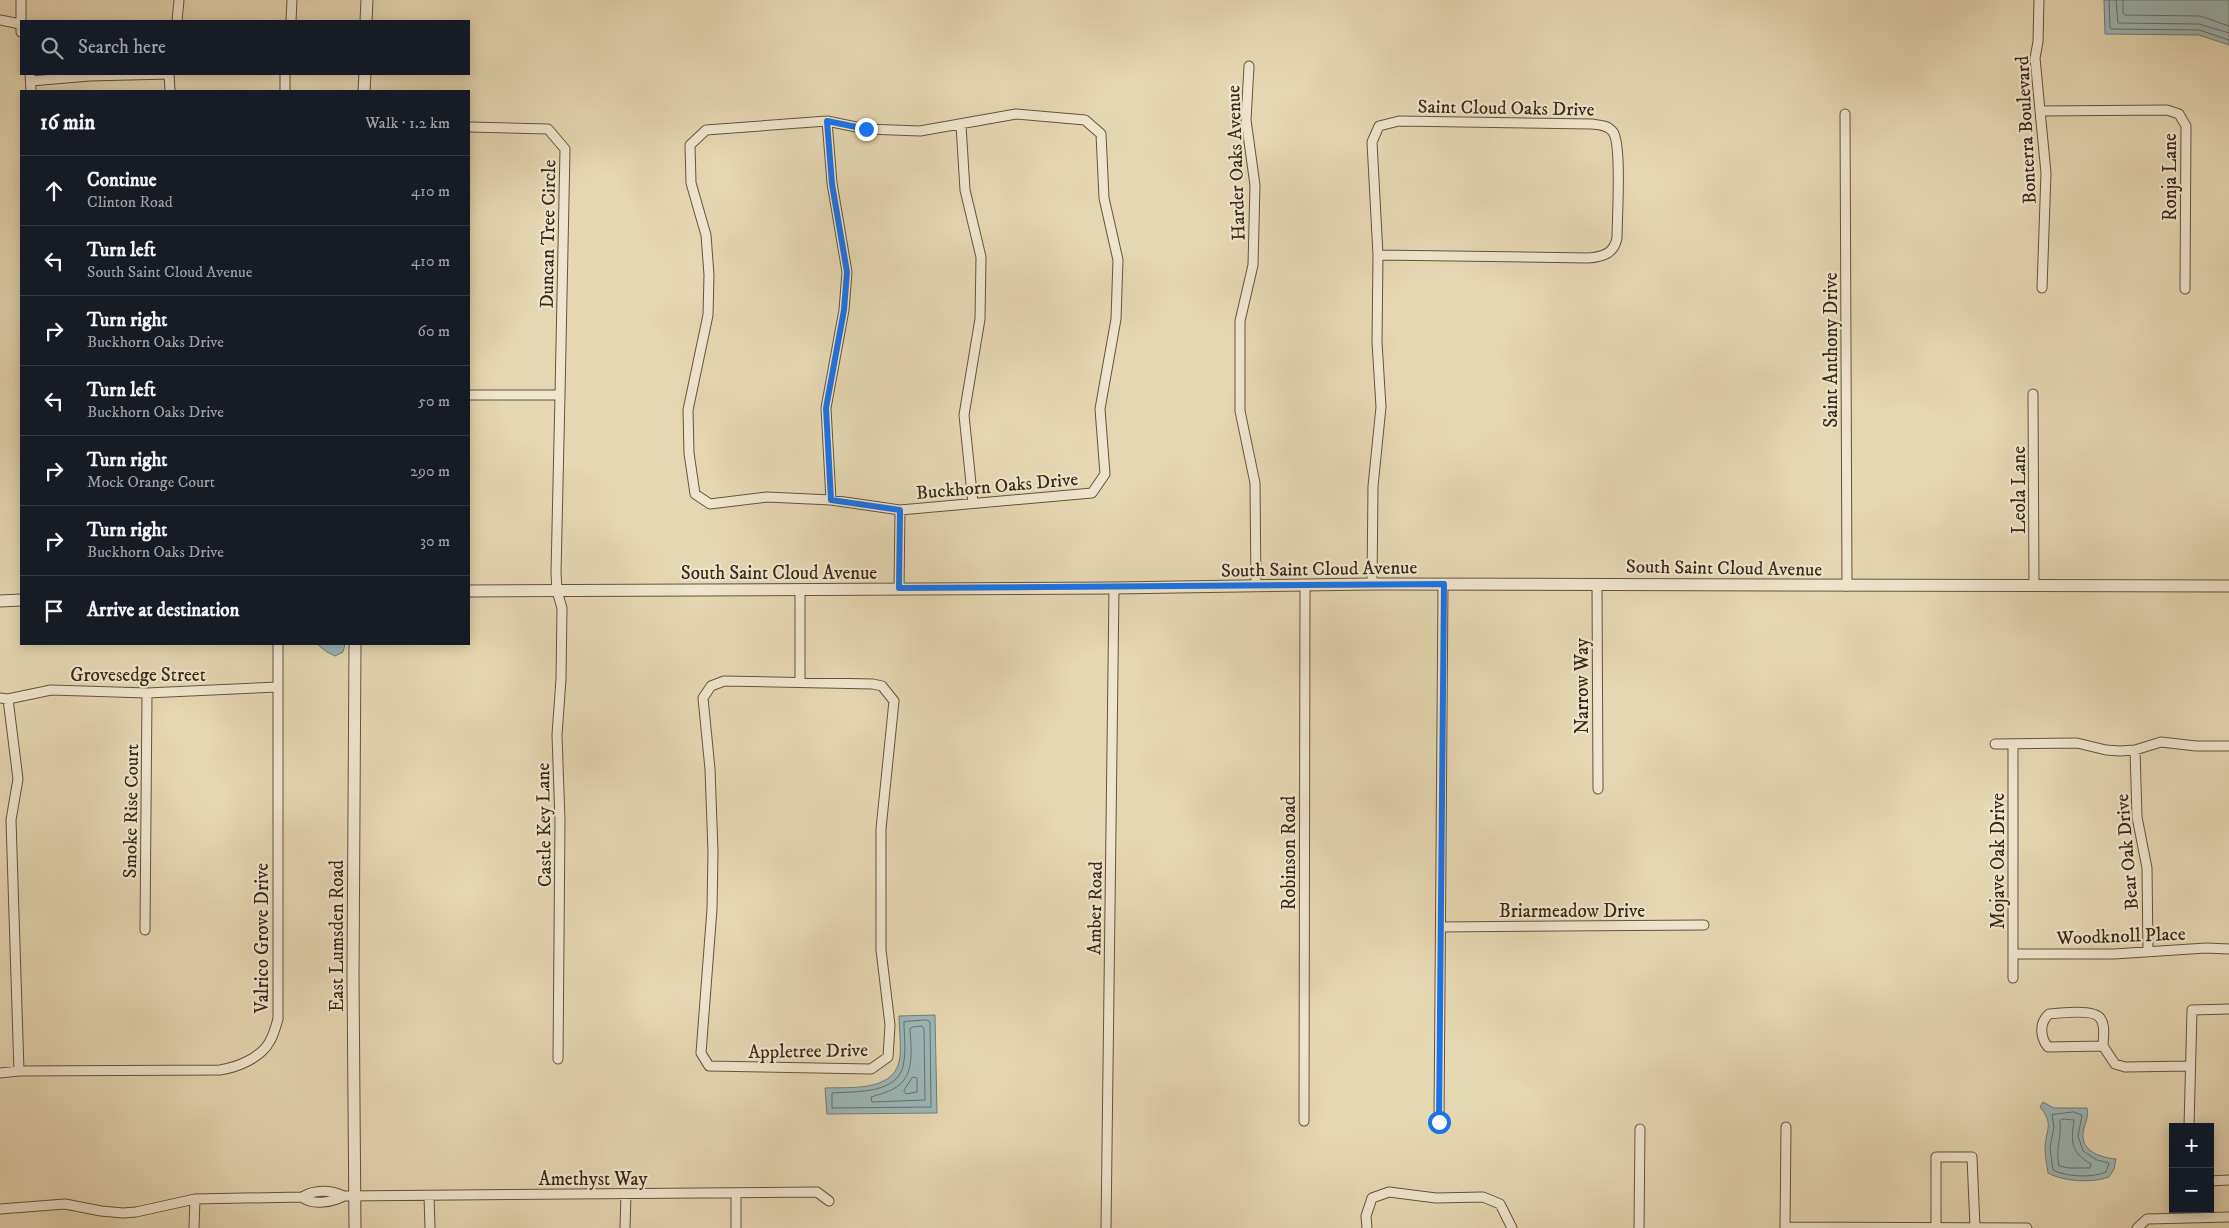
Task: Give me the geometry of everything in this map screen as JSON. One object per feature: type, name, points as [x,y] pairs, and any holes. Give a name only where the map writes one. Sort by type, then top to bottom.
[{"type":"street","points":[[20,20],[21,0]]},
{"type":"street","points":[[177,20],[179,0]]},
{"type":"street","points":[[291,20],[292,0]]},
{"type":"street","points":[[366,20],[367,0]]},
{"type":"street","name":"Bonterra Boulevard","points":[[2039,0],[2038,42],[2035,58],[2046,173],[2042,288]]},
{"type":"street","points":[[0,20],[20,28]]},
{"type":"street","name":"Harder Oaks Avenue","points":[[1249,66],[1246,120],[1255,195],[1252,265],[1240,321],[1240,411],[1255,483],[1256,586]]},
{"type":"street","points":[[31,90],[31,77],[129,75]]},
{"type":"street","points":[[169,75],[170,90]]},
{"type":"street","points":[[285,75],[286,90]]},
{"type":"street","points":[[364,90],[365,75]]},
{"type":"street","name":"Ronja Lane","points":[[2041,111],[2167,110],[2179,114],[2186,126],[2185,289]]},
{"type":"street","name":"Buckhorn Oaks Drive","points":[[1016,114],[1086,120],[1101,134],[1104,198],[1118,260],[1116,319],[1100,409],[1106,474],[1092,493],[900,510],[831,500],[767,497],[710,504],[695,494],[690,453],[688,410],[708,315],[709,274],[706,234],[691,183],[690,145],[706,130],[827,121],[866,129],[920,131],[960,126],[1016,114]]},
{"type":"street","name":"Saint Anthony Drive","points":[[1845,114],[1847,586]]},
{"type":"street","points":[[827,121],[832,184],[847,272],[844,310],[826,408],[831,500]]},
{"type":"street","name":"Saint Cloud Oaks Drive","points":[[1372,584],[1373,486],[1381,407],[1377,342],[1378,255],[1372,142],[1379,126],[1400,121],[1592,124],[1607,127],[1615,135],[1618,150],[1617,238],[1614,248],[1607,254],[1588,258],[1378,255]]},
{"type":"street","points":[[960,126],[965,190],[981,257],[980,319],[964,415],[973,504]]},
{"type":"street","name":"Duncan Tree Circle","points":[[470,127],[548,129],[565,150],[557,591]]},
{"type":"street","name":"Leola Lane","points":[[2033,394],[2035,458],[2034,585]]},
{"type":"street","points":[[470,395],[560,395]]},
{"type":"street","name":"Buckhorn Oaks Drive","points":[[899,588],[900,510]]},
{"type":"street","name":"South Saint Cloud Avenue","points":[[470,591],[1114,588],[1372,584],[2229,586]]},
{"type":"street","points":[[1439,1122],[1444,584]]},
{"type":"street","name":"Narrow Way","points":[[1597,584],[1598,789]]},
{"type":"street","name":"Robinson Road","points":[[1304,1121],[1305,586]]},
{"type":"street","name":"Amber Road","points":[[1106,1228],[1114,588]]},
{"type":"street","points":[[800,589],[800,682]]},
{"type":"street","name":"Castle Key Lane","points":[[557,591],[562,608],[561,679],[557,736],[560,830],[558,1059]]},
{"type":"street","points":[[0,601],[20,600]]},
{"type":"street","name":"Valrico Grove Drive","points":[[0,1073],[19,1071],[220,1070],[238,1066],[256,1055],[270,1042],[278,1019],[278,645]]},
{"type":"street","name":"East Lumsden Road","points":[[355,645],[353,976],[349,1196],[355,1228]]},
{"type":"street","name":"Appletree Drive","points":[[724,681],[800,682],[882,686],[894,701],[881,829],[881,950],[890,1025],[888,1057],[871,1069],[709,1066],[701,1053],[712,909],[713,852],[710,769],[704,698],[711,686],[724,681]]},
{"type":"street","name":"Grovesedge Street","points":[[4,699],[51,690],[147,693],[278,686]]},
{"type":"street","name":"Smoke Rise Court","points":[[145,930],[147,693]]},
{"type":"street","points":[[4,699],[18,778],[11,820],[19,1071]]},
{"type":"street","points":[[1995,744],[2077,743],[2106,750],[2135,750],[2162,742],[2196,746],[2229,746]]},
{"type":"street","name":"Mojave Oak Drive","points":[[2013,744],[2013,978]]},
{"type":"street","name":"Bear Oak Drive","points":[[2135,750],[2137,817],[2147,868],[2148,952]]},
{"type":"street","name":"Briarmeadow Drive","points":[[1441,927],[1704,925]]},
{"type":"street","name":"Woodknoll Place","points":[[2013,954],[2114,954],[2206,948],[2229,949]]},
{"type":"street","points":[[2189,1123],[2192,1010],[2229,1009]]},
{"type":"street","points":[[2103,1046],[2048,1046],[2043,1040],[2043,1021],[2049,1014],[2089,1013],[2097,1015],[2102,1021],[2103,1046],[2115,1064],[2124,1067],[2190,1066]]},
{"type":"street","points":[[1786,1127],[1785,1227],[2027,1228]]},
{"type":"street","points":[[1639,1228],[1640,1129]]},
{"type":"street","points":[[1936,1227],[1936,1157],[1972,1157],[1974,1227]]},
{"type":"street","points":[[2214,1180],[2229,1180]]},
{"type":"street","name":"Amethyst Way","points":[[0,1209],[65,1204],[123,1213],[195,1199],[302,1197],[309,1192],[333,1192],[349,1196],[429,1196],[817,1192],[829,1201]]},
{"type":"street","points":[[1367,1228],[1366,1216],[1372,1198],[1389,1192],[1436,1198],[1483,1197],[1500,1204],[1512,1228]]},
{"type":"street","points":[[736,1193],[736,1228]]},
{"type":"street","points":[[626,1194],[626,1228]]},
{"type":"street","points":[[429,1196],[430,1228]]},
{"type":"street","points":[[194,1228],[195,1199]]},
{"type":"street","points":[[2137,1228],[2147,1219],[2187,1214],[2229,1217]]},
{"type":"water","points":[[2104,0],[2229,0],[2229,45],[2199,35],[2105,34]]},
{"type":"water","points":[[318,645],[345,645],[343,652],[335,656]]},
{"type":"water","points":[[935,1015],[937,1113],[827,1114],[825,1088],[868,1086],[888,1079],[895,1072],[900,1057],[899,1016]]},
{"type":"water","points":[[2043,1102],[2054,1108],[2087,1108],[2083,1136],[2084,1142],[2096,1154],[2116,1159],[2114,1169],[2109,1177],[2078,1181],[2048,1173],[2045,1142],[2048,1123],[2045,1113],[2040,1107]]},
{"type":"route","points":[[866,129],[827,121],[832,184],[847,272],[844,310],[826,408],[831,500],[900,510],[899,588],[1114,588],[1444,584],[1439,1122]]}]
